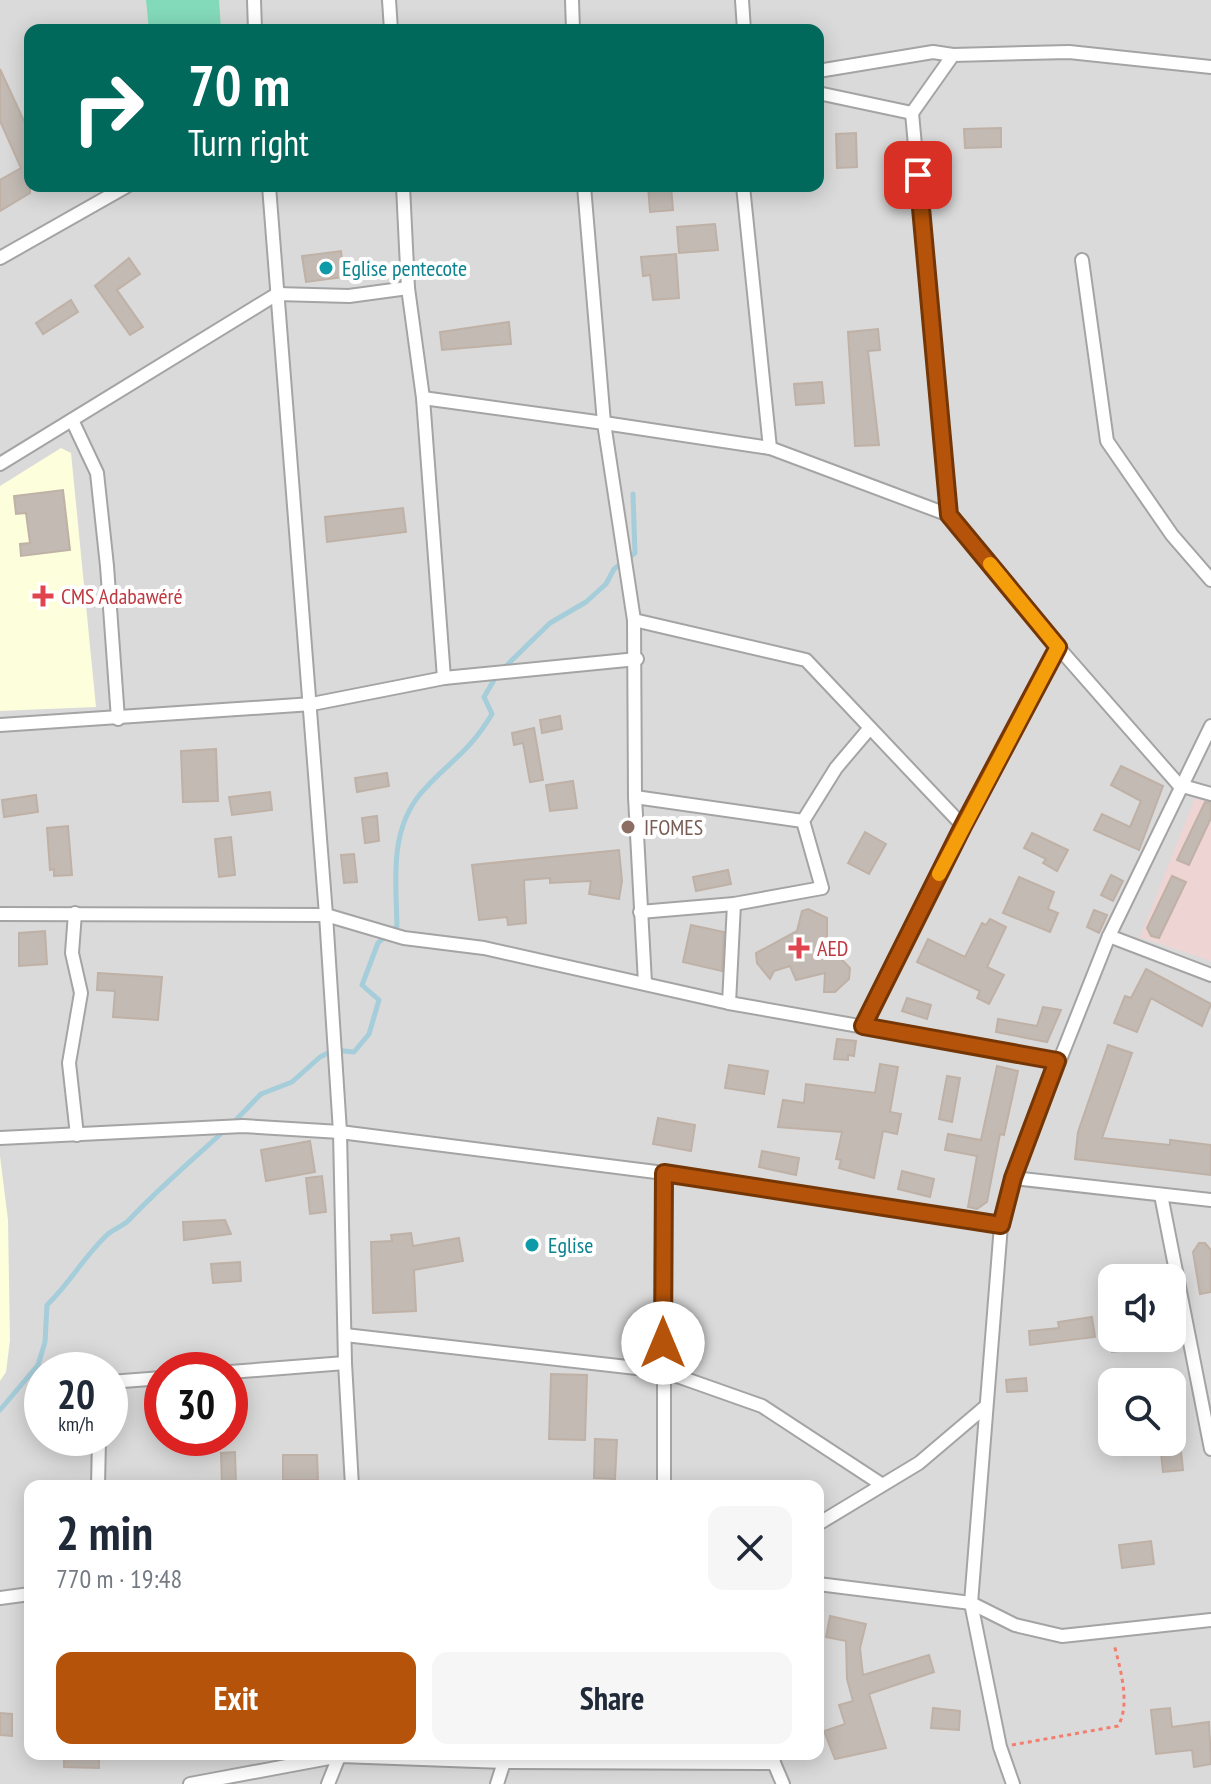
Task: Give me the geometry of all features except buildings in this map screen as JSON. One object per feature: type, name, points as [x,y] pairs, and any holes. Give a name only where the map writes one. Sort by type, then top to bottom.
[{"type":"street","points":[[254,0],[255,24]]},
{"type":"street","points":[[389,0],[391,24]]},
{"type":"street","points":[[572,0],[573,24]]},
{"type":"street","points":[[742,0],[744,24]]},
{"type":"street","points":[[824,70],[933,52],[953,55],[1069,52],[1211,67]]},
{"type":"street","points":[[949,515],[912,113],[953,55]]},
{"type":"street","points":[[824,94],[912,113]]},
{"type":"street","points":[[0,258],[116,192]]},
{"type":"street","points":[[269,192],[312,704],[340,1132],[345,1363],[352,1480]]},
{"type":"street","points":[[403,192],[408,288],[423,398],[444,678]]},
{"type":"street","points":[[585,192],[604,423],[634,620],[637,659],[635,797],[645,983]]},
{"type":"street","points":[[744,192],[770,448]]},
{"type":"street","points":[[1082,260],[1107,441],[1172,535],[1211,580]]},
{"type":"street","points":[[0,464],[277,294],[349,296],[408,288]]},
{"type":"street","points":[[423,398],[770,448],[949,515],[1058,647],[1179,785],[1211,794]]},
{"type":"street","points":[[72,420],[97,473],[118,719]]},
{"type":"street","points":[[634,620],[806,660],[963,826]]},
{"type":"street","points":[[863,1026],[963,826],[1058,647]]},
{"type":"street","points":[[0,725],[312,704],[444,678],[637,659]]},
{"type":"street","points":[[1013,1784],[1000,1747],[971,1603],[1001,1225],[1013,1178],[1109,936],[1179,785],[1211,726]]},
{"type":"street","points":[[640,912],[734,904],[822,888],[803,821],[836,768],[869,729]]},
{"type":"street","points":[[635,797],[803,821]]},
{"type":"street","points":[[729,1003],[734,904]]},
{"type":"street","points":[[75,913],[72,953],[81,993],[69,1063],[77,1135]]},
{"type":"street","points":[[0,914],[326,915],[404,938],[484,948],[729,1003],[1057,1061]]},
{"type":"street","points":[[1109,936],[1211,975]]},
{"type":"street","points":[[0,1138],[221,1126],[340,1132],[664,1173],[1001,1225]]},
{"type":"street","points":[[664,1173],[664,1480]]},
{"type":"street","points":[[1013,1178],[1211,1200]]},
{"type":"street","points":[[1161,1195],[1211,1449]]},
{"type":"street","points":[[345,1335],[663,1371],[762,1406],[881,1484]]},
{"type":"street","points":[[248,1371],[345,1363]]},
{"type":"street","points":[[824,1520],[919,1463],[985,1407]]},
{"type":"street","points":[[98,1480],[99,1456]]},
{"type":"street","points":[[824,1585],[971,1603],[1015,1625],[1062,1636],[1211,1620]]},
{"type":"street","points":[[0,1598],[24,1595]]},
{"type":"street","points":[[190,1784],[314,1760]]},
{"type":"street","points":[[328,1784],[338,1760]]},
{"type":"street","points":[[457,1760],[638,1760]]},
{"type":"street","points":[[774,1760],[783,1784]]},
{"type":"street","points":[[497,1784],[504,1762]]},
{"type":"path","points":[[1000,1747],[1118,1726],[1123,1718],[1124,1702],[1111,1631]]},
{"type":"shaded area","points":[[0,0],[1211,0],[1211,1784],[0,1784]]},
{"type":"shaded area","name":"CMS Adabawéré","points":[[61,448],[71,453],[96,707],[0,711],[0,486]]},
{"type":"shaded area","points":[[1195,798],[1211,803],[1211,961],[1140,937]]},
{"type":"shaded area","points":[[0,1156],[8,1220],[10,1340],[6,1372],[0,1381]]},
{"type":"green space","points":[[146,0],[219,0],[221,24],[148,24]]},
{"type":"waterway","points":[[504,668],[550,623],[586,602],[606,584],[614,569],[635,553],[633,494]]},
{"type":"waterway","points":[[232,1124],[261,1094],[292,1082],[320,1057],[334,1050],[354,1052],[369,1034],[379,1000],[362,985],[378,943],[397,926],[397,856],[404,823],[421,793],[467,748],[492,714],[484,697],[497,675]]},
{"type":"waterway","points":[[0,1410],[38,1365],[45,1342],[47,1305],[108,1234],[127,1222],[224,1131]]},
{"type":"slow traffic","points":[[939,874],[1058,647],[990,564]]},
{"type":"place","name":"Eglise pentecote","points":[[326,268]]},
{"type":"place","name":"CMS Adabawéré","points":[[43,596]]},
{"type":"place","name":"IFOMES","points":[[628,827]]},
{"type":"place","name":"AED","points":[[799,948]]},
{"type":"place","name":"Eglise","points":[[532,1245]]},
{"type":"route","points":[[663,1343],[664,1173],[1001,1225],[1013,1178],[1057,1061],[863,1026],[963,826],[1058,647],[949,515],[918,175]]}]
